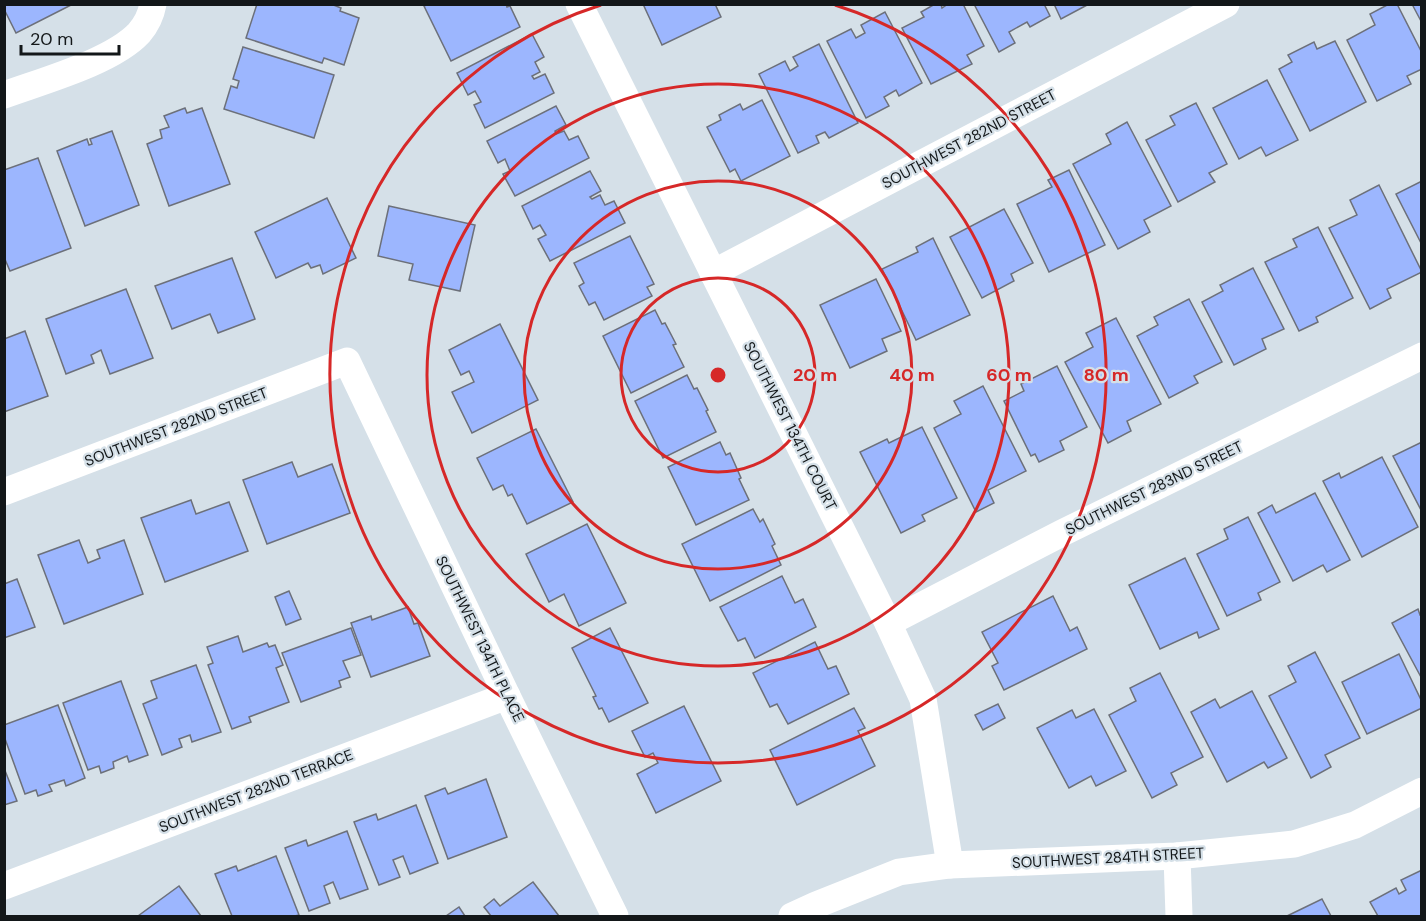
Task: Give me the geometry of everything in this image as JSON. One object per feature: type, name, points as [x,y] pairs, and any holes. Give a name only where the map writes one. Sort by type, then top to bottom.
[{"type":"street","name":"SOUTHWEST 134TH COURT","points":[[579,4],[888,623],[923,699],[950,865]]},
{"type":"street","name":"SOUTHWEST 282ND STREET","points":[[713,273],[1226,4]]},
{"type":"street","points":[[4,95],[83,66],[127,44],[147,23],[152,7]]},
{"type":"street","name":"SOUTHWEST 283ND STREET","points":[[888,623],[1062,533],[1422,356]]},
{"type":"street","name":"SOUTHWEST 282ND STREET","points":[[4,492],[347,361]]},
{"type":"street","name":"SOUTHWEST 134TH PLACE","points":[[347,361],[615,916]]},
{"type":"street","name":"SOUTHWEST 282ND TERRACE","points":[[4,886],[507,696]]},
{"type":"street","name":"SOUTHWEST 284TH STREET","points":[[792,916],[899,872],[950,865],[1176,856],[1294,844],[1356,825],[1422,791]]},
{"type":"street","points":[[1176,856],[1179,916]]},
{"type":"building","points":[[4,4],[73,4],[16,33],[4,9]]},
{"type":"building","points":[[257,4],[331,4],[341,8],[340,11],[359,18],[344,65],[324,58],[322,63],[246,38]]},
{"type":"building","points":[[428,4],[506,4],[507,7],[510,6],[520,27],[451,61],[424,6]]},
{"type":"building","points":[[643,4],[715,4],[721,17],[662,45]]},
{"type":"building","points":[[935,4],[941,4],[942,8],[948,4],[963,4],[984,46],[967,55],[972,64],[931,84],[902,28],[924,17],[921,12]]},
{"type":"building","points":[[974,4],[1044,4],[1050,16],[1030,27],[1027,22],[1009,32],[1015,43],[999,52]]},
{"type":"building","points":[[1054,4],[1089,4],[1061,19]]},
{"type":"building","points":[[1389,4],[1397,4],[1422,53],[1422,69],[1407,76],[1411,84],[1377,101],[1347,40],[1375,25],[1370,14]]},
{"type":"building","points":[[1422,4],[1422,23],[1413,6]]},
{"type":"building","points":[[885,12],[922,83],[899,96],[896,90],[884,97],[889,106],[866,118],[827,41],[851,29],[856,38],[865,33],[861,25]]},
{"type":"building","points":[[532,34],[544,57],[535,62],[540,72],[532,76],[534,79],[545,74],[554,93],[485,128],[474,105],[481,102],[475,91],[468,95],[457,73]]},
{"type":"building","points":[[1335,41],[1366,102],[1310,131],[1279,69],[1292,62],[1288,55],[1314,42],[1317,49]]},
{"type":"building","points":[[819,44],[858,123],[829,138],[825,132],[816,136],[819,143],[798,153],[759,74],[785,61],[790,71],[798,66],[793,57]]},
{"type":"building","points":[[243,47],[334,75],[314,138],[224,109],[231,86],[237,88],[239,81],[233,79]]},
{"type":"building","points":[[1267,80],[1298,140],[1266,156],[1261,147],[1239,159],[1213,108]]},
{"type":"building","points":[[762,100],[790,156],[741,181],[735,169],[730,172],[707,127],[721,120],[719,115],[740,104],[743,110]]},
{"type":"building","points":[[1196,103],[1227,164],[1209,173],[1215,182],[1178,202],[1146,140],[1175,125],[1170,116]]},
{"type":"building","points":[[556,106],[566,125],[555,131],[556,134],[564,131],[569,140],[578,136],[589,158],[515,196],[503,174],[510,171],[505,159],[498,163],[487,141]]},
{"type":"building","points":[[185,108],[187,113],[202,108],[230,184],[169,206],[147,144],[162,138],[160,130],[169,127],[164,116]]},
{"type":"building","points":[[1127,122],[1171,206],[1144,220],[1150,232],[1118,249],[1073,164],[1111,144],[1106,134]]},
{"type":"building","points":[[112,131],[139,205],[85,226],[57,151],[87,139],[89,145],[92,144],[90,139]]},
{"type":"building","points":[[38,158],[71,248],[10,271],[4,257],[4,170]]},
{"type":"building","points":[[1069,170],[1105,245],[1049,272],[1017,204],[1052,187],[1048,180]]},
{"type":"building","points":[[590,171],[601,191],[590,197],[592,199],[600,195],[605,205],[614,201],[625,223],[550,261],[538,239],[546,235],[540,225],[533,229],[522,206]]},
{"type":"building","points":[[1422,181],[1422,245],[1396,194]]},
{"type":"building","points":[[1379,185],[1422,272],[1387,289],[1391,298],[1370,309],[1329,228],[1357,215],[1350,200]]},
{"type":"building","points":[[327,198],[356,258],[323,274],[320,265],[311,268],[308,263],[276,278],[255,232]]},
{"type":"building","points":[[389,206],[475,225],[460,291],[409,280],[413,264],[378,256]]},
{"type":"building","points":[[1004,209],[1033,263],[1011,274],[1014,281],[982,298],[950,237]]},
{"type":"building","points":[[1318,227],[1353,298],[1316,317],[1318,322],[1299,331],[1265,262],[1297,247],[1293,239]]},
{"type":"building","points":[[630,236],[654,284],[647,287],[652,296],[604,320],[595,302],[589,305],[579,286],[584,283],[574,263]]},
{"type":"building","points":[[933,238],[970,315],[916,340],[882,269],[918,252],[916,247]]},
{"type":"building","points":[[232,258],[255,319],[218,333],[210,314],[172,329],[155,286]]},
{"type":"building","points":[[1253,268],[1284,329],[1262,339],[1266,349],[1234,365],[1202,302],[1223,291],[1220,285]]},
{"type":"building","points":[[876,279],[901,331],[882,339],[887,351],[850,368],[820,305]]},
{"type":"building","points":[[126,289],[153,358],[110,374],[101,350],[91,355],[94,363],[66,374],[46,319]]},
{"type":"building","points":[[1189,299],[1222,362],[1194,376],[1198,383],[1169,398],[1137,336],[1158,325],[1154,317]]},
{"type":"building","points":[[655,310],[676,344],[673,345],[684,367],[631,393],[603,336]]},
{"type":"building","points":[[1116,318],[1161,404],[1127,421],[1131,431],[1108,443],[1065,362],[1093,347],[1086,333]]},
{"type":"building","points":[[500,324],[538,400],[472,433],[452,392],[474,382],[469,371],[461,375],[449,350]]},
{"type":"building","points":[[25,331],[48,396],[4,412],[4,339]]},
{"type":"building","points":[[1057,366],[1087,427],[1060,441],[1064,450],[1039,462],[1035,454],[1031,456],[1004,401],[1024,391],[1021,384]]},
{"type":"building","points":[[687,375],[694,389],[697,388],[716,432],[663,458],[635,401]]},
{"type":"building","points":[[983,386],[1026,471],[988,490],[994,503],[976,512],[934,428],[961,414],[954,401]]},
{"type":"building","points":[[922,427],[957,498],[922,515],[925,521],[901,533],[860,452],[887,439],[889,443]]},
{"type":"building","points":[[536,429],[573,502],[527,524],[512,494],[508,496],[503,485],[493,490],[477,458]]},
{"type":"building","points":[[720,442],[726,455],[730,453],[749,500],[696,525],[668,467]]},
{"type":"building","points":[[1422,442],[1422,512],[1393,456]]},
{"type":"building","points":[[1382,457],[1418,527],[1362,557],[1323,481],[1339,473],[1341,478]]},
{"type":"building","points":[[292,462],[298,477],[332,464],[350,513],[267,544],[243,480]]},
{"type":"building","points":[[1315,493],[1350,560],[1327,572],[1323,565],[1293,581],[1258,513],[1272,505],[1276,513]]},
{"type":"building","points":[[191,500],[196,514],[229,502],[248,551],[165,582],[141,518]]},
{"type":"building","points":[[753,509],[760,522],[763,519],[775,544],[772,546],[781,565],[710,601],[682,544]]},
{"type":"building","points":[[1248,517],[1280,582],[1258,593],[1261,600],[1227,616],[1197,554],[1228,539],[1224,529]]},
{"type":"building","points":[[587,524],[626,603],[579,626],[564,594],[549,602],[526,554]]},
{"type":"building","points":[[79,540],[88,563],[100,558],[97,550],[124,540],[143,594],[64,624],[38,555]]},
{"type":"building","points":[[1185,558],[1219,629],[1199,638],[1197,632],[1160,649],[1129,585]]},
{"type":"building","points":[[782,576],[795,603],[803,599],[816,627],[755,658],[745,638],[738,641],[720,607]]},
{"type":"building","points":[[17,579],[35,627],[4,638],[4,584]]},
{"type":"building","points":[[289,591],[301,619],[286,625],[275,597]]},
{"type":"building","points":[[1053,596],[1070,631],[1077,627],[1087,649],[1004,690],[992,666],[998,663],[982,632]]},
{"type":"building","points":[[408,607],[414,624],[418,623],[430,656],[371,677],[351,623],[371,616],[372,620]]},
{"type":"building","points":[[1418,609],[1420,615],[1422,614],[1422,679],[1392,623]]},
{"type":"building","points":[[351,628],[361,655],[343,661],[350,677],[339,681],[341,687],[301,702],[282,653]]},
{"type":"building","points":[[610,628],[648,703],[609,722],[593,697],[596,696],[572,648]]},
{"type":"building","points":[[238,636],[243,652],[267,643],[269,647],[275,645],[283,665],[276,668],[289,702],[249,717],[251,722],[232,729],[208,665],[213,663],[207,647]]},
{"type":"building","points":[[815,642],[828,669],[836,666],[849,694],[788,724],[777,704],[770,707],[753,673]]},
{"type":"building","points":[[1315,652],[1360,738],[1325,755],[1331,767],[1311,778],[1269,696],[1296,682],[1288,666]]},
{"type":"building","points":[[1399,654],[1422,702],[1422,708],[1367,734],[1342,682]]},
{"type":"building","points":[[196,665],[221,732],[192,742],[190,735],[179,739],[182,747],[162,755],[143,704],[157,698],[151,681]]},
{"type":"building","points":[[1160,673],[1203,757],[1171,773],[1177,785],[1152,798],[1109,715],[1136,701],[1130,688]]},
{"type":"building","points":[[121,681],[148,755],[129,762],[127,756],[113,762],[114,768],[101,773],[99,766],[88,770],[63,703]]},
{"type":"building","points":[[1252,691],[1287,758],[1268,768],[1264,762],[1227,782],[1191,712],[1215,699],[1220,708]]},
{"type":"building","points":[[998,704],[1005,718],[983,730],[975,715]]},
{"type":"building","points":[[58,705],[85,778],[66,786],[64,780],[49,785],[52,791],[38,796],[36,790],[25,794],[4,736],[4,725]]},
{"type":"building","points":[[684,706],[721,781],[656,813],[637,774],[658,763],[653,753],[645,757],[632,731]]},
{"type":"building","points":[[854,708],[865,728],[858,731],[875,766],[797,805],[770,750]]},
{"type":"building","points":[[1094,709],[1126,771],[1096,786],[1091,776],[1069,788],[1037,728],[1072,710],[1076,718]]},
{"type":"building","points":[[4,768],[17,801],[4,805]]},
{"type":"building","points":[[486,779],[507,837],[448,859],[425,796],[445,788],[448,794]]},
{"type":"building","points":[[416,805],[438,863],[410,874],[403,856],[393,860],[400,877],[379,885],[354,822],[376,814],[378,820]]},
{"type":"building","points":[[347,831],[368,889],[340,899],[333,882],[324,886],[330,903],[309,911],[285,848],[306,840],[308,846]]},
{"type":"building","points":[[276,856],[299,915],[232,916],[215,874],[236,866],[238,871]]},
{"type":"building","points":[[1422,870],[1422,916],[1378,916],[1370,902],[1396,888],[1399,894],[1406,890],[1401,880]]},
{"type":"building","points":[[533,882],[559,916],[491,916],[484,907],[494,899],[500,906]]},
{"type":"building","points":[[179,886],[201,916],[138,916]]},
{"type":"building","points":[[1322,899],[1331,916],[1287,916]]},
{"type":"building","points":[[459,907],[465,916],[446,916]]}]
